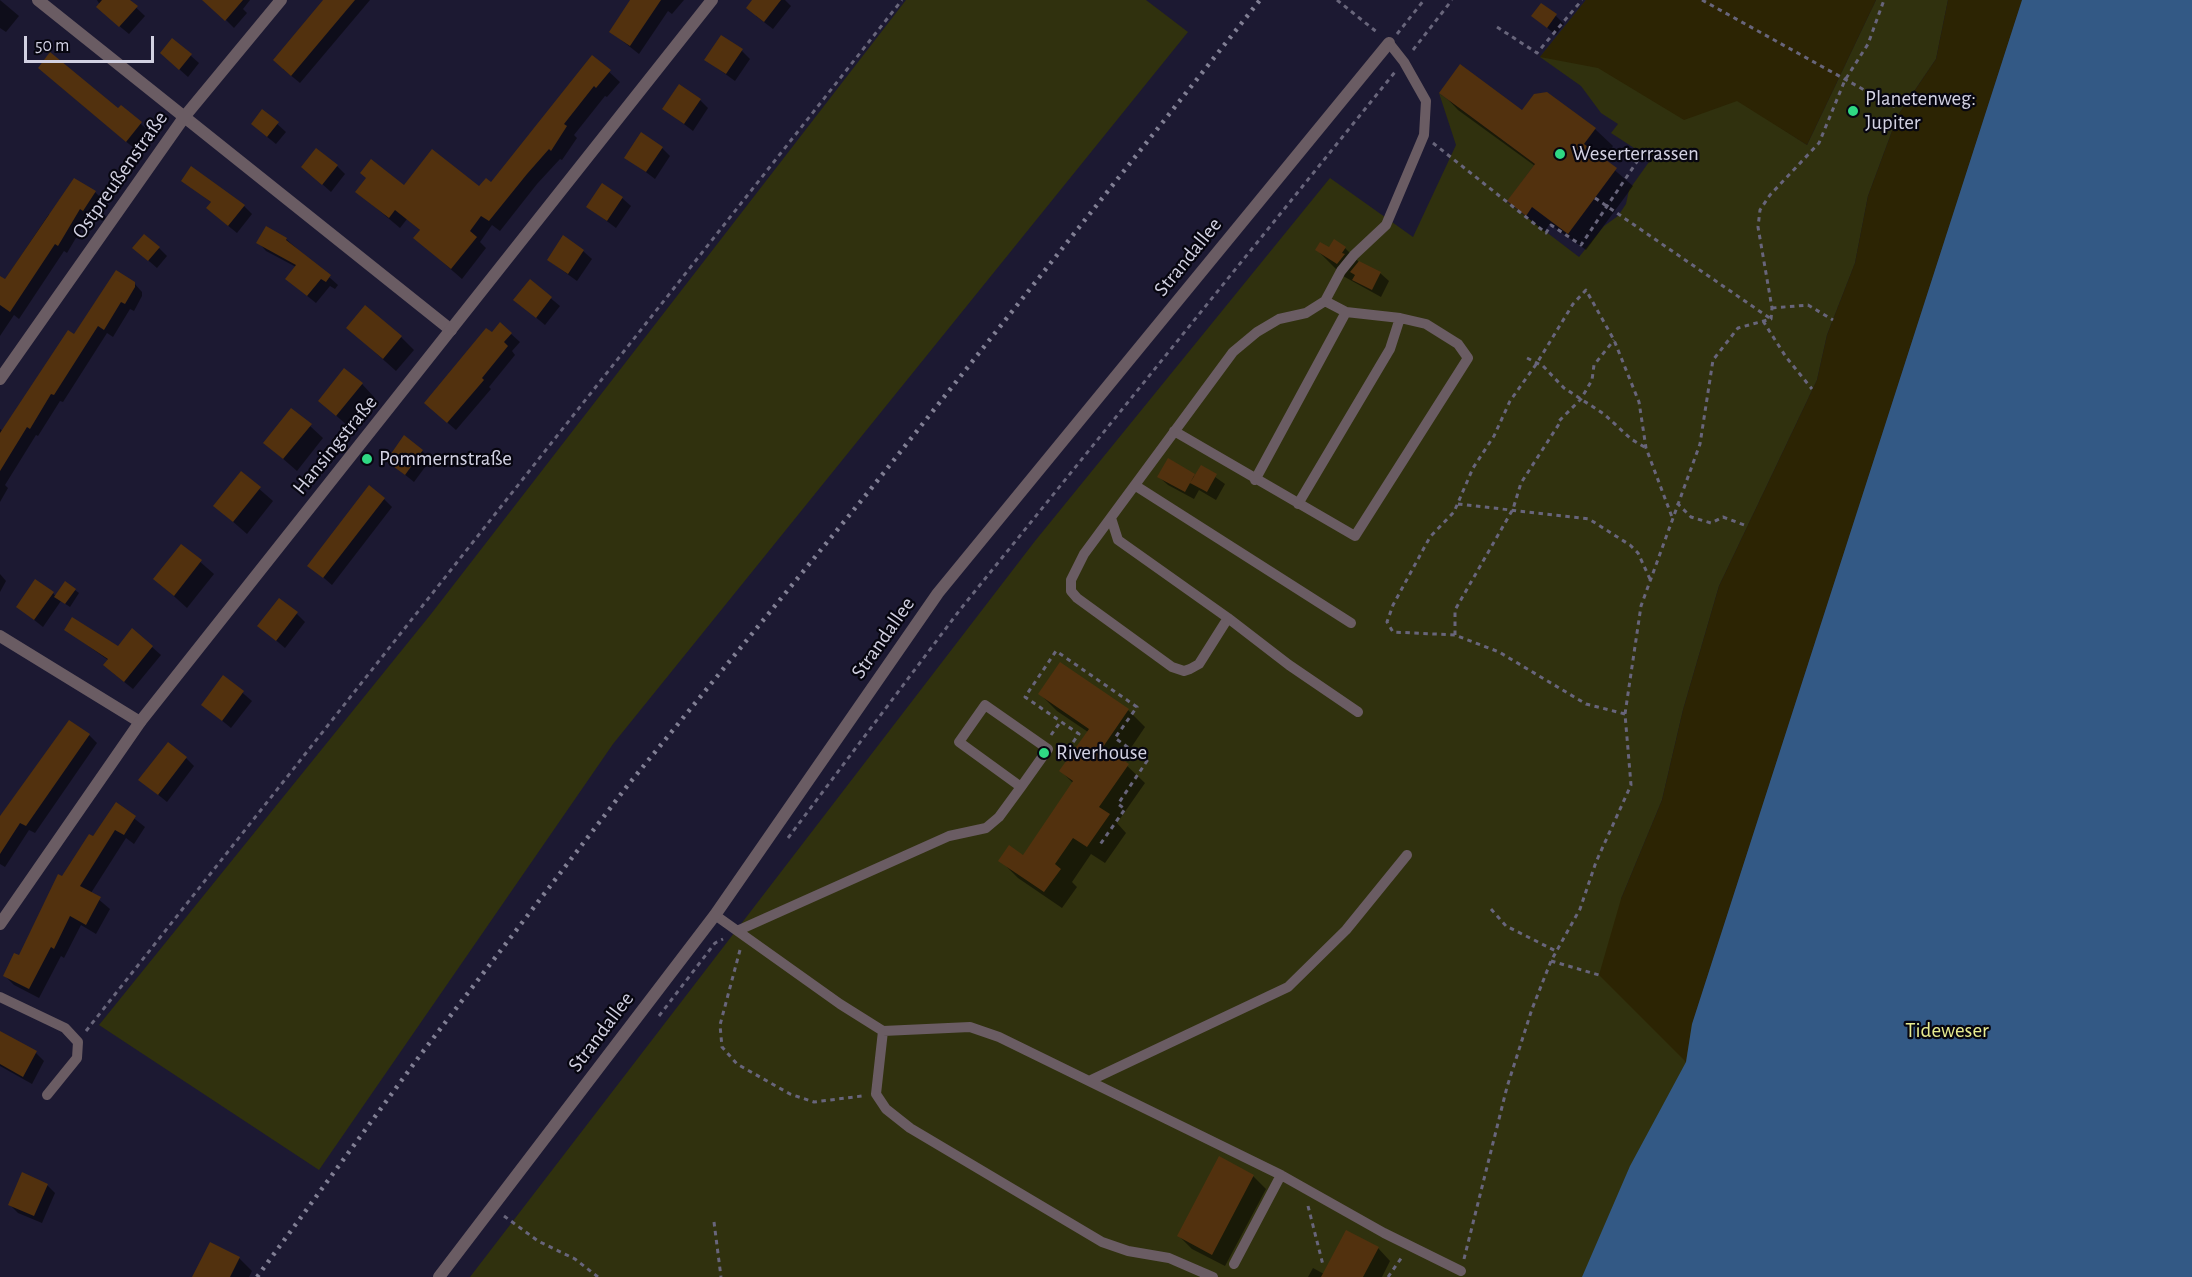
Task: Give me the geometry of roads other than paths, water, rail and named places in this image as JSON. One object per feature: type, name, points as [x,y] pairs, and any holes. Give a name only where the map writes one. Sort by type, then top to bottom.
[{"type":"street","points":[[38,0],[451,330]]},
{"type":"street","name":"Ostpreußenstraße","points":[[0,379],[185,116],[281,0]]},
{"type":"street","name":"Hansingstraße","points":[[0,924],[140,722],[712,0]]},
{"type":"street","name":"Strandallee","points":[[439,1277],[716,915],[938,593],[1389,43]]},
{"type":"street","points":[[0,636],[140,722]]},
{"type":"lane","points":[[1228,618],[1199,664],[1184,671],[1167,664],[1077,598],[1071,591],[1071,580],[1084,554],[1233,352],[1257,332],[1279,319],[1306,314],[1324,301],[1341,271],[1354,255],[1386,225],[1424,135],[1426,101],[1404,62],[1389,43]]},
{"type":"lane","points":[[1174,431],[1355,536],[1468,358],[1458,344],[1426,324],[1400,318],[1346,312],[1324,301]]},
{"type":"lane","points":[[1255,480],[1346,312]]},
{"type":"lane","points":[[1298,504],[1390,349],[1400,318]]},
{"type":"lane","points":[[1136,486],[1351,623]]},
{"type":"lane","points":[[1111,518],[1119,540],[1289,665],[1358,712]]},
{"type":"lane","points":[[741,932],[949,836],[986,828],[999,817],[1021,787],[1048,749],[985,705],[959,742],[1021,787]]},
{"type":"lane","points":[[1089,1081],[1288,987],[1346,930],[1407,855]]},
{"type":"lane","points":[[716,915],[840,1004],[883,1031],[970,1027],[999,1036],[1281,1175],[1410,1246],[1461,1271]]},
{"type":"lane","points":[[0,997],[65,1028],[78,1041],[77,1058],[47,1095]]},
{"type":"lane","points":[[883,1031],[876,1094],[886,1109],[910,1128],[1102,1242],[1128,1251],[1169,1258],[1213,1277]]},
{"type":"lane","points":[[1234,1264],[1281,1175]]},
{"type":"water","name":"Tideweser","points":[[2022,0],[2192,0],[2192,1277],[1582,1277],[1630,1166],[1686,1062],[1692,1024]]},
{"type":"railway","points":[[257,1277],[421,1054],[628,785],[870,490],[1260,0]]},
{"type":"place","name":"Planetenweg: Jupiter","points":[[1853,111]]},
{"type":"place","name":"Weserterrassen","points":[[1560,154]]},
{"type":"place","name":"Pommernstraße","points":[[367,459]]},
{"type":"place","name":"Riverhouse","points":[[1044,753]]}]
